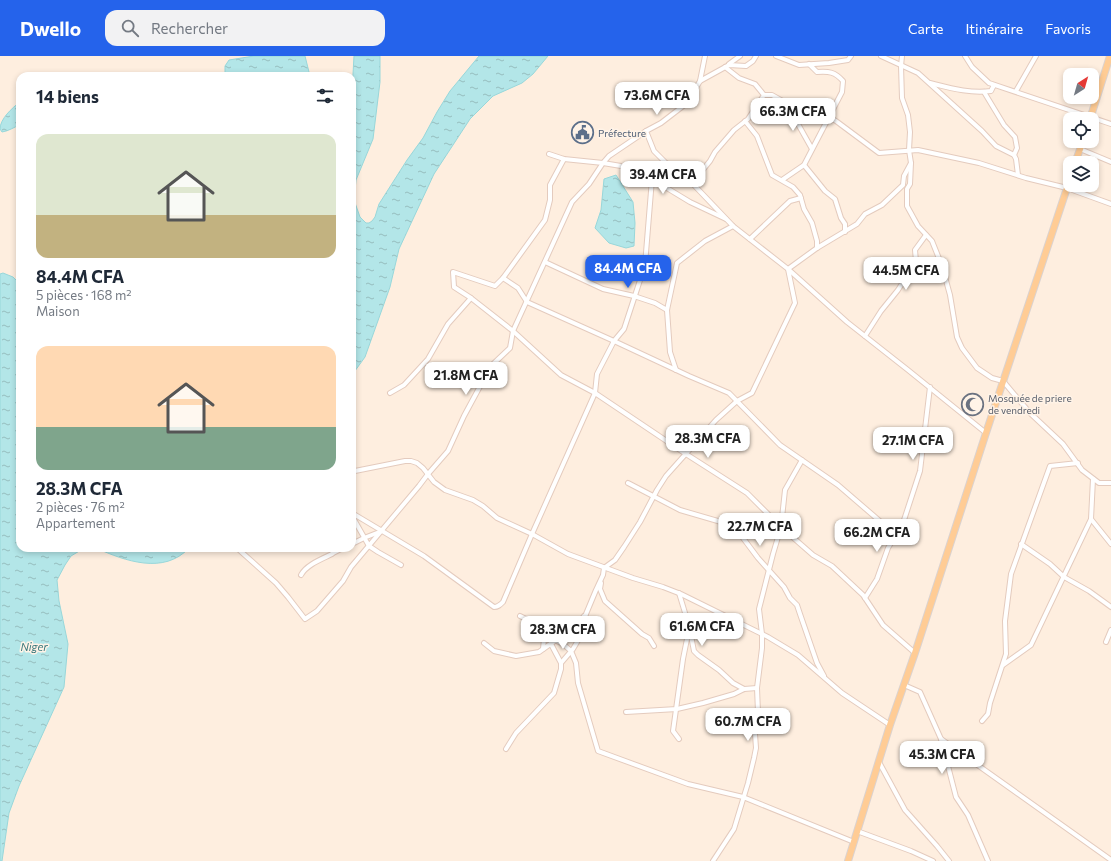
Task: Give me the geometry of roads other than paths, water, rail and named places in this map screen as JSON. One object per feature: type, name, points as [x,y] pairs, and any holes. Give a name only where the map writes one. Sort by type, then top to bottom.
[{"type":"main road","points":[[1092,112],[1110,56]]},
{"type":"main road","points":[[1078,156],[1080,149]]},
{"type":"main road","points":[[848,861],[890,725],[915,653],[1066,192]]},
{"type":"street","points":[[241,552],[276,583],[305,619],[317,611],[343,581],[351,567],[448,451],[464,416],[491,366],[510,348],[513,331],[572,202],[589,184],[609,156],[646,131],[661,123],[687,103],[700,81],[705,56]]},
{"type":"street","points":[[700,81],[727,66],[740,56]]},
{"type":"street","points":[[727,66],[746,66],[753,61],[756,56]]},
{"type":"street","points":[[776,56],[800,65],[848,60],[851,56]]},
{"type":"street","points":[[881,56],[918,74],[930,83],[996,146],[1014,154],[1016,158],[1018,175]]},
{"type":"street","points":[[902,56],[902,98],[908,115],[910,132],[909,150],[911,163],[910,184],[907,189],[907,206],[918,226],[932,242],[942,266],[950,295],[957,337],[962,348],[977,368],[992,378],[1003,381],[1030,413],[1063,444],[1082,470],[1099,484],[1111,483]]},
{"type":"street","points":[[965,56],[972,66],[989,83],[1073,112]]},
{"type":"street","points":[[1016,92],[1036,56]]},
{"type":"street","points":[[782,180],[804,165],[842,92],[843,81],[838,75],[827,71],[817,72],[809,64]]},
{"type":"street","points":[[727,66],[740,78],[755,84],[764,95]]},
{"type":"street","points":[[930,83],[971,92],[991,91],[994,85]]},
{"type":"street","points":[[984,92],[1004,125],[1015,137],[1017,148],[1014,154]]},
{"type":"street","points":[[764,95],[772,95],[799,110],[808,109],[829,117],[879,153],[918,150],[979,163],[1063,187]]},
{"type":"street","points":[[692,182],[734,130],[748,119],[764,95]]},
{"type":"street","points":[[795,108],[798,124],[812,149]]},
{"type":"street","points":[[745,121],[757,136],[772,175],[793,187],[800,195],[804,209],[812,223],[817,241],[817,248]]},
{"type":"street","points":[[1099,121],[1111,124]]},
{"type":"street","points":[[646,131],[654,151],[692,182],[733,226],[788,269],[848,322],[986,433]]},
{"type":"street","points":[[1080,149],[1111,162]]},
{"type":"street","points":[[549,154],[564,159],[622,166],[652,179],[690,202],[726,218]]},
{"type":"street","points":[[564,159],[550,184],[550,200],[544,220],[503,278],[495,286],[453,272],[454,287],[471,298],[513,331],[561,375],[595,393],[686,454],[747,492],[813,555],[832,566],[863,595],[883,625],[915,653]]},
{"type":"street","points":[[788,269],[817,248],[857,224],[865,214],[882,205],[902,184],[904,176],[911,163]]},
{"type":"street","points":[[804,165],[825,191],[835,199],[841,218],[845,224],[845,232]]},
{"type":"street","points":[[356,515],[424,556],[494,607],[497,607],[503,602],[595,393],[597,374],[614,341],[624,329],[645,265],[652,179]]},
{"type":"street","points":[[1078,192],[1111,204]]},
{"type":"street","points":[[750,239],[790,201],[801,198]]},
{"type":"street","points":[[676,370],[670,352],[667,310],[677,263],[705,241],[733,226]]},
{"type":"street","points":[[865,336],[881,311],[898,290],[916,261],[915,250],[926,235]]},
{"type":"street","points":[[545,262],[603,289],[634,296],[655,303],[667,310]]},
{"type":"street","points":[[604,568],[615,560],[624,547],[666,476],[716,420],[737,401],[752,393],[795,303],[788,269]]},
{"type":"street","points":[[503,278],[518,288],[527,302],[729,393],[780,445],[838,485],[896,535]]},
{"type":"street","points":[[390,393],[404,385],[428,359],[448,324],[471,298]]},
{"type":"street","points":[[865,598],[877,579],[888,548],[904,520],[920,471],[930,387]]},
{"type":"street","points":[[713,861],[734,829],[755,753],[755,734],[758,712],[757,688],[762,648],[759,609],[782,527],[785,490],[802,460]]},
{"type":"street","points":[[356,471],[405,461],[417,463],[434,482],[445,490],[473,500],[497,518],[532,534],[568,554],[604,568],[679,593],[762,634],[798,655],[842,693],[890,725]]},
{"type":"street","points":[[982,721],[988,714],[990,703],[1006,654],[1005,621],[1011,574],[1050,466],[1078,464]]},
{"type":"street","points":[[1002,665],[1031,645],[1091,519],[1093,479]]},
{"type":"street","points":[[628,483],[680,510],[728,524],[737,530],[784,587],[796,605],[817,663],[826,680]]},
{"type":"street","points":[[1091,519],[1111,544]]},
{"type":"street","points":[[356,522],[369,546],[401,565]]},
{"type":"street","points":[[356,542],[382,531]]},
{"type":"street","points":[[1021,544],[1050,564],[1064,577],[1090,591],[1111,608]]},
{"type":"street","points":[[301,575],[307,568],[336,552]]},
{"type":"street","points":[[604,568],[604,575],[600,589],[605,601],[642,634],[649,638],[654,646]]},
{"type":"street","points":[[506,750],[516,733],[554,693],[562,662],[580,637],[586,614],[604,575]]},
{"type":"street","points":[[679,593],[689,626],[694,651],[720,670],[733,683],[744,689]]},
{"type":"street","points":[[484,643],[494,651],[516,656],[539,652],[577,625],[586,614]]},
{"type":"street","points":[[520,616],[538,625],[571,651],[576,662],[578,683],[598,751],[688,784],[744,797],[854,842]]},
{"type":"street","points":[[538,625],[544,639],[543,649]]},
{"type":"street","points":[[679,739],[673,731],[689,626]]},
{"type":"street","points":[[1106,642],[1111,630]]},
{"type":"street","points":[[551,644],[562,662]]},
{"type":"street","points":[[904,684],[920,692],[941,739],[956,797],[968,815],[988,861]]},
{"type":"street","points":[[626,712],[677,709],[734,694],[744,689],[757,688]]},
{"type":"street","points":[[941,739],[1111,860]]},
{"type":"street","points":[[879,762],[905,810],[938,846],[949,861]]},
{"type":"street","points":[[857,830],[933,861]]},
{"type":"water","points":[[254,56],[305,56],[309,72],[225,72],[225,66],[229,60]]},
{"type":"water","points":[[354,56],[380,56],[380,82],[373,139],[356,180],[356,72],[353,72]]},
{"type":"water","points":[[479,56],[548,56],[533,74],[522,83],[493,96],[470,119],[434,174],[399,249],[390,287],[365,357],[356,369],[356,206],[360,217],[366,223],[372,221],[375,217],[379,204],[423,138],[450,91]]},
{"type":"water","points":[[16,106],[16,127],[2,132],[0,129],[2,121]]},
{"type":"water","points":[[616,175],[633,202],[635,223],[634,246],[626,248],[609,243],[595,228],[601,210],[604,179]]},
{"type":"water","name":"Niger","points":[[3,273],[13,277],[16,280],[16,552],[78,552],[71,556],[57,580],[59,601],[68,644],[64,687],[19,786],[9,813],[2,861],[0,861],[0,274]]},
{"type":"water","points":[[105,552],[184,552],[168,561],[156,563],[132,561]]},
{"type":"place","name":"Préfecture","points":[[583,133]]},
{"type":"place","name":"Mosquée de priere de vendredi","points":[[972,404]]}]
